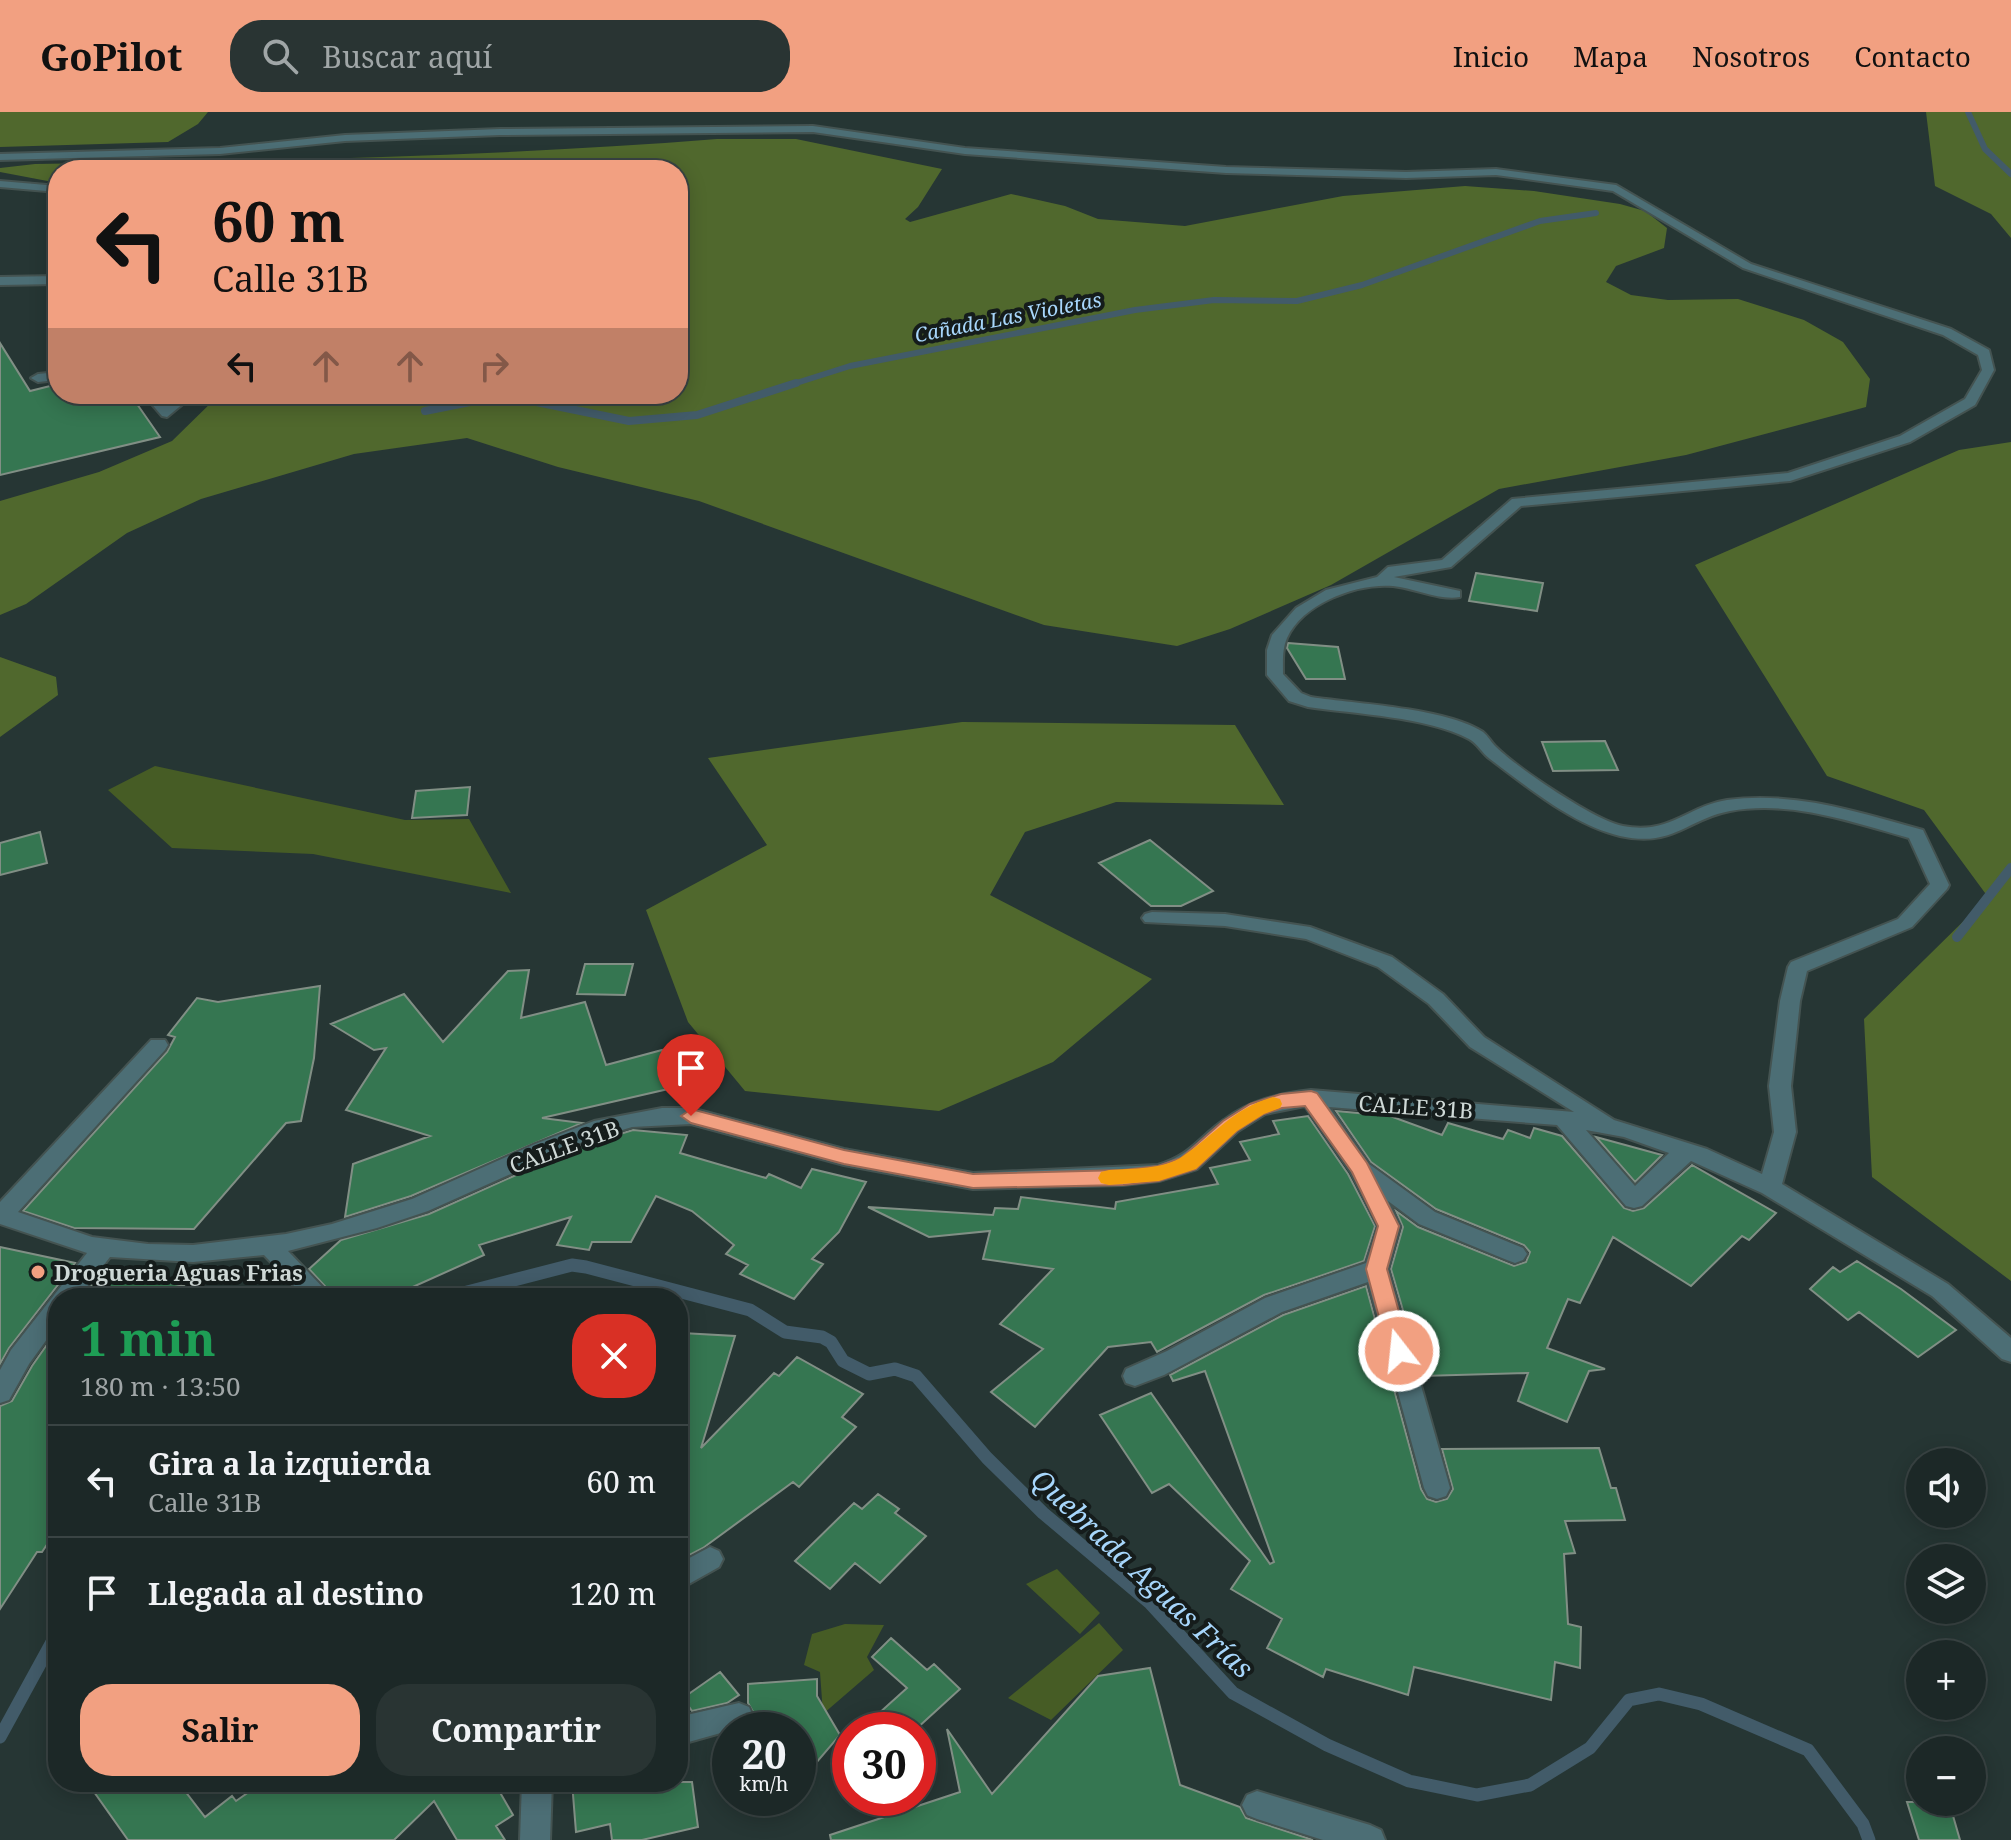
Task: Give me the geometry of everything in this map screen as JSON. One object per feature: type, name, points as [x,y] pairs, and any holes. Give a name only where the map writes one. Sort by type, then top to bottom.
[{"type":"street","points":[[0,157],[220,151],[345,138],[500,132],[813,129],[965,151],[1226,170],[1406,175],[1496,172],[1616,188],[1747,266],[1947,332],[1984,353],[1988,370],[1970,402],[1905,439],[1790,477],[1517,502],[1446,564],[1393,570],[1381,581]]},
{"type":"street","points":[[0,184],[48,188]]},
{"type":"street","points":[[0,281],[48,280]]},
{"type":"street","points":[[38,378],[48,377]]},
{"type":"street","points":[[159,404],[167,413],[177,404]]},
{"type":"street","points":[[1454,594],[1381,581],[1349,587],[1298,612],[1286,626],[1275,649],[1275,675],[1295,697],[1308,702],[1450,723],[1479,737],[1489,750],[1545,791],[1606,827],[1625,832],[1660,834],[1724,806],[1767,802],[1822,808],[1917,834],[1940,885],[1915,914],[1905,923],[1798,967],[1790,1001],[1780,1086],[1785,1132],[1770,1187]]},
{"type":"street","points":[[1152,918],[1225,920],[1310,933],[1385,962],[1436,999],[1477,1042],[1614,1128]]},
{"type":"street","points":[[1,1215],[158,1045]]},
{"type":"street","points":[[1311,1098],[1360,1168],[1389,1226],[1376,1269],[1437,1488]]},
{"type":"street","name":"CALLE 31B","points":[[1,1215],[104,1248],[193,1256],[269,1246],[382,1218],[602,1128],[670,1114],[691,1116],[844,1157],[973,1181],[1108,1178],[1159,1173],[1189,1163],[1230,1126],[1257,1109],[1281,1101],[1311,1098],[1563,1118],[1614,1128],[1685,1151],[1770,1187],[1940,1290],[2011,1352]]},
{"type":"street","points":[[1563,1118],[1634,1200],[1685,1151]]},
{"type":"street","points":[[1360,1168],[1427,1218],[1515,1254]]},
{"type":"street","points":[[269,1246],[311,1288]]},
{"type":"street","points":[[72,1288],[104,1248]]},
{"type":"street","points":[[1135,1376],[1170,1364],[1296,1295],[1343,1283],[1376,1269]]},
{"type":"street","points":[[0,1393],[20,1357],[48,1319]]},
{"type":"street","points":[[688,1572],[710,1559]]},
{"type":"street","points":[[688,1729],[712,1723]]},
{"type":"street","points":[[535,1840],[537,1792]]},
{"type":"street","points":[[1257,1805],[1370,1840]]},
{"type":"green space","points":[[0,112],[208,112],[198,124],[168,142],[0,147]]},
{"type":"green space","points":[[1926,112],[2011,112],[2011,238],[1991,214],[1935,186]]},
{"type":"green space","points":[[717,139],[796,139],[942,169],[918,207],[905,219],[910,222],[1011,194],[1065,206],[1098,219],[1185,226],[1343,196],[1465,186],[1534,191],[1620,204],[1645,211],[1667,228],[1664,248],[1616,266],[1606,282],[1631,295],[1668,300],[1738,299],[1804,320],[1843,342],[1870,379],[1866,407],[1686,455],[1499,489],[1331,585],[1230,629],[1177,646],[1044,625],[699,501],[558,467],[467,438],[354,454],[201,499],[127,533],[26,604],[0,615],[0,501],[99,472],[172,441],[210,404],[688,404],[688,160],[291,160]]},
{"type":"green space","points":[[48,164],[48,181],[0,172],[0,168]]},
{"type":"green space","points":[[2011,442],[2011,1281],[1872,1177],[1864,1019],[1988,897],[1924,810],[1827,776],[1695,565],[1959,450]]},
{"type":"green space","points":[[0,657],[56,677],[58,695],[0,737]]},
{"type":"green space","points":[[962,722],[1235,725],[1284,805],[1116,802],[1025,832],[990,895],[1152,979],[1053,1062],[939,1111],[745,1091],[688,1022],[646,910],[767,845],[708,758]]},
{"type":"green space","points":[[155,766],[405,820],[469,819],[511,893],[313,854],[172,848],[108,790]]},
{"type":"green space","points":[[1057,1569],[1100,1613],[1080,1634],[1026,1584]]},
{"type":"green space","points":[[1099,1623],[1123,1650],[1051,1720],[1008,1698]]},
{"type":"green space","points":[[845,1624],[884,1625],[867,1657],[874,1670],[823,1714],[820,1672],[804,1665],[812,1634]]},
{"type":"building","points":[[0,343],[30,391],[48,386],[48,404],[137,404],[160,437],[0,475]]},
{"type":"building","points":[[1476,573],[1543,583],[1537,611],[1469,601]]},
{"type":"building","points":[[1288,643],[1338,647],[1345,679],[1306,679],[1287,648]]},
{"type":"building","points":[[1605,741],[1618,770],[1553,771],[1542,742]]},
{"type":"building","points":[[470,787],[467,815],[412,818],[416,791]]},
{"type":"building","points":[[40,832],[47,863],[0,875],[0,843]]},
{"type":"building","points":[[1150,840],[1213,891],[1181,906],[1151,906],[1099,863]]},
{"type":"building","points":[[585,964],[633,964],[625,995],[577,994]]},
{"type":"building","points":[[529,970],[521,1018],[585,1002],[606,1065],[662,1050],[677,1087],[542,1118],[582,1123],[411,1196],[345,1217],[353,1164],[430,1136],[346,1110],[386,1048],[374,1050],[331,1024],[404,994],[443,1042],[508,971]]},
{"type":"building","points":[[320,986],[314,1058],[301,1121],[286,1123],[194,1229],[74,1228],[23,1211],[167,1052],[175,1037],[168,1035],[197,998],[218,1002]]},
{"type":"building","points":[[1336,1111],[1390,1116],[1442,1135],[1448,1123],[1503,1139],[1508,1130],[1530,1138],[1534,1128],[1562,1136],[1624,1208],[1633,1211],[1644,1208],[1692,1165],[1776,1213],[1749,1240],[1742,1236],[1691,1286],[1613,1237],[1580,1303],[1568,1299],[1547,1348],[1605,1369],[1589,1371],[1567,1422],[1518,1401],[1528,1373],[1422,1376],[1391,1269],[1403,1227],[1396,1211],[1418,1227],[1514,1266],[1526,1262],[1530,1252],[1524,1245],[1436,1209],[1371,1162]]},
{"type":"building","points":[[1308,1116],[1348,1174],[1375,1226],[1364,1261],[1264,1295],[1157,1352],[1151,1342],[1108,1347],[1035,1427],[991,1392],[1043,1349],[1000,1324],[1053,1269],[983,1259],[990,1231],[929,1237],[868,1207],[993,1215],[995,1208],[1018,1209],[1021,1197],[1115,1209],[1116,1202],[1218,1184],[1210,1168],[1250,1160],[1240,1142],[1279,1134],[1273,1121]]},
{"type":"building","points":[[633,1130],[687,1135],[680,1153],[766,1178],[769,1174],[801,1188],[812,1169],[866,1182],[839,1232],[812,1259],[823,1264],[794,1299],[740,1274],[748,1265],[726,1254],[734,1245],[692,1211],[656,1196],[631,1242],[592,1242],[589,1250],[557,1245],[571,1217],[479,1245],[484,1255],[410,1288],[327,1288],[309,1269],[341,1240],[429,1214],[581,1146]]},
{"type":"building","points":[[1596,1137],[1662,1155],[1635,1182]]},
{"type":"building","points":[[0,1247],[75,1263],[56,1288],[48,1288],[48,1298],[0,1364]]},
{"type":"building","points":[[1857,1261],[1956,1330],[1918,1357],[1859,1312],[1848,1320],[1810,1289],[1833,1267],[1840,1272]]},
{"type":"building","points":[[104,1269],[184,1286],[184,1288],[90,1288]]},
{"type":"building","points":[[1366,1286],[1421,1489],[1427,1499],[1436,1502],[1447,1499],[1453,1489],[1442,1449],[1599,1448],[1611,1488],[1616,1488],[1625,1520],[1565,1521],[1575,1553],[1564,1554],[1568,1624],[1581,1627],[1580,1668],[1555,1662],[1551,1700],[1414,1667],[1408,1695],[1326,1669],[1323,1677],[1267,1648],[1282,1619],[1231,1589],[1250,1561],[1169,1484],[1152,1493],[1100,1415],[1151,1393],[1270,1564],[1274,1562],[1205,1371],[1173,1381],[1170,1375],[1283,1315]]},
{"type":"building","points":[[688,1333],[735,1336],[701,1448],[774,1373],[779,1376],[797,1357],[863,1394],[842,1417],[856,1427],[799,1487],[793,1482],[688,1556]]},
{"type":"building","points":[[48,1343],[48,1543],[42,1552],[37,1552],[0,1609],[0,1406],[12,1401]]},
{"type":"building","points":[[878,1494],[899,1509],[895,1513],[926,1536],[880,1583],[855,1563],[830,1589],[795,1561],[854,1503],[862,1509]]},
{"type":"building","points":[[891,1638],[927,1670],[934,1664],[960,1689],[935,1712],[880,1712],[907,1688],[872,1657]]},
{"type":"building","points":[[1150,1668],[1180,1785],[1240,1807],[1246,1818],[1313,1840],[831,1840],[830,1835],[887,1816],[936,1816],[936,1800],[960,1792],[947,1729],[992,1794],[1098,1676]]},
{"type":"building","points":[[720,1672],[739,1695],[727,1703],[692,1711],[688,1705],[688,1694]]},
{"type":"building","points":[[817,1679],[817,1696],[832,1721],[832,1744],[816,1763],[816,1712],[753,1712],[748,1703],[748,1684]]},
{"type":"building","points":[[688,1782],[692,1782],[698,1827],[642,1840],[612,1840],[610,1824],[576,1832],[573,1792],[688,1792]]},
{"type":"building","points":[[94,1792],[186,1792],[205,1817],[232,1796],[236,1801],[249,1792],[500,1792],[513,1815],[496,1826],[505,1840],[457,1840],[434,1801],[394,1840],[128,1840]]},
{"type":"building","points":[[1911,1816],[1953,1816],[1960,1840],[1919,1840]]},
{"type":"waterway","points":[[1968,112],[1985,149],[2011,174]]},
{"type":"waterway","name":"Cañada Las Violetas","points":[[790,385],[850,366],[1135,310],[1214,300],[1297,301],[1362,285],[1540,221],[1596,213]]},
{"type":"waterway","name":"Cañada Las Violetas","points":[[546,404],[629,421],[697,415],[796,383]]},
{"type":"waterway","name":"Cañada Las Violetas","points":[[425,411],[460,404]]},
{"type":"waterway","name":"Cañada Las Violetas","points":[[1957,937],[2011,868]]},
{"type":"waterway","name":"Quebrada Aguas Frías","points":[[483,1288],[572,1265],[666,1288]]},
{"type":"waterway","name":"Quebrada Aguas Frías","points":[[688,1294],[750,1310],[785,1332],[822,1337],[831,1342],[843,1361],[869,1374],[895,1369],[916,1376],[987,1458],[1043,1513],[1150,1603],[1233,1693],[1327,1745],[1409,1781],[1477,1795],[1530,1785],[1590,1748],[1629,1700],[1659,1694],[1701,1704],[1808,1750],[1863,1824],[1869,1840]]},
{"type":"waterway","name":"Quebrada Aguas Frías","points":[[0,1737],[48,1649]]},
{"type":"slow traffic","points":[[1109,1178],[1159,1173],[1189,1163],[1230,1126],[1257,1109],[1273,1104]]},
{"type":"place","name":"Drogueria Aguas Frias","points":[[38,1272]]},
{"type":"route","points":[[691,1116],[844,1157],[973,1181],[1123,1177],[1159,1173],[1189,1163],[1230,1126],[1257,1109],[1281,1101],[1311,1098],[1360,1168],[1389,1226],[1376,1269],[1399,1351]]}]
